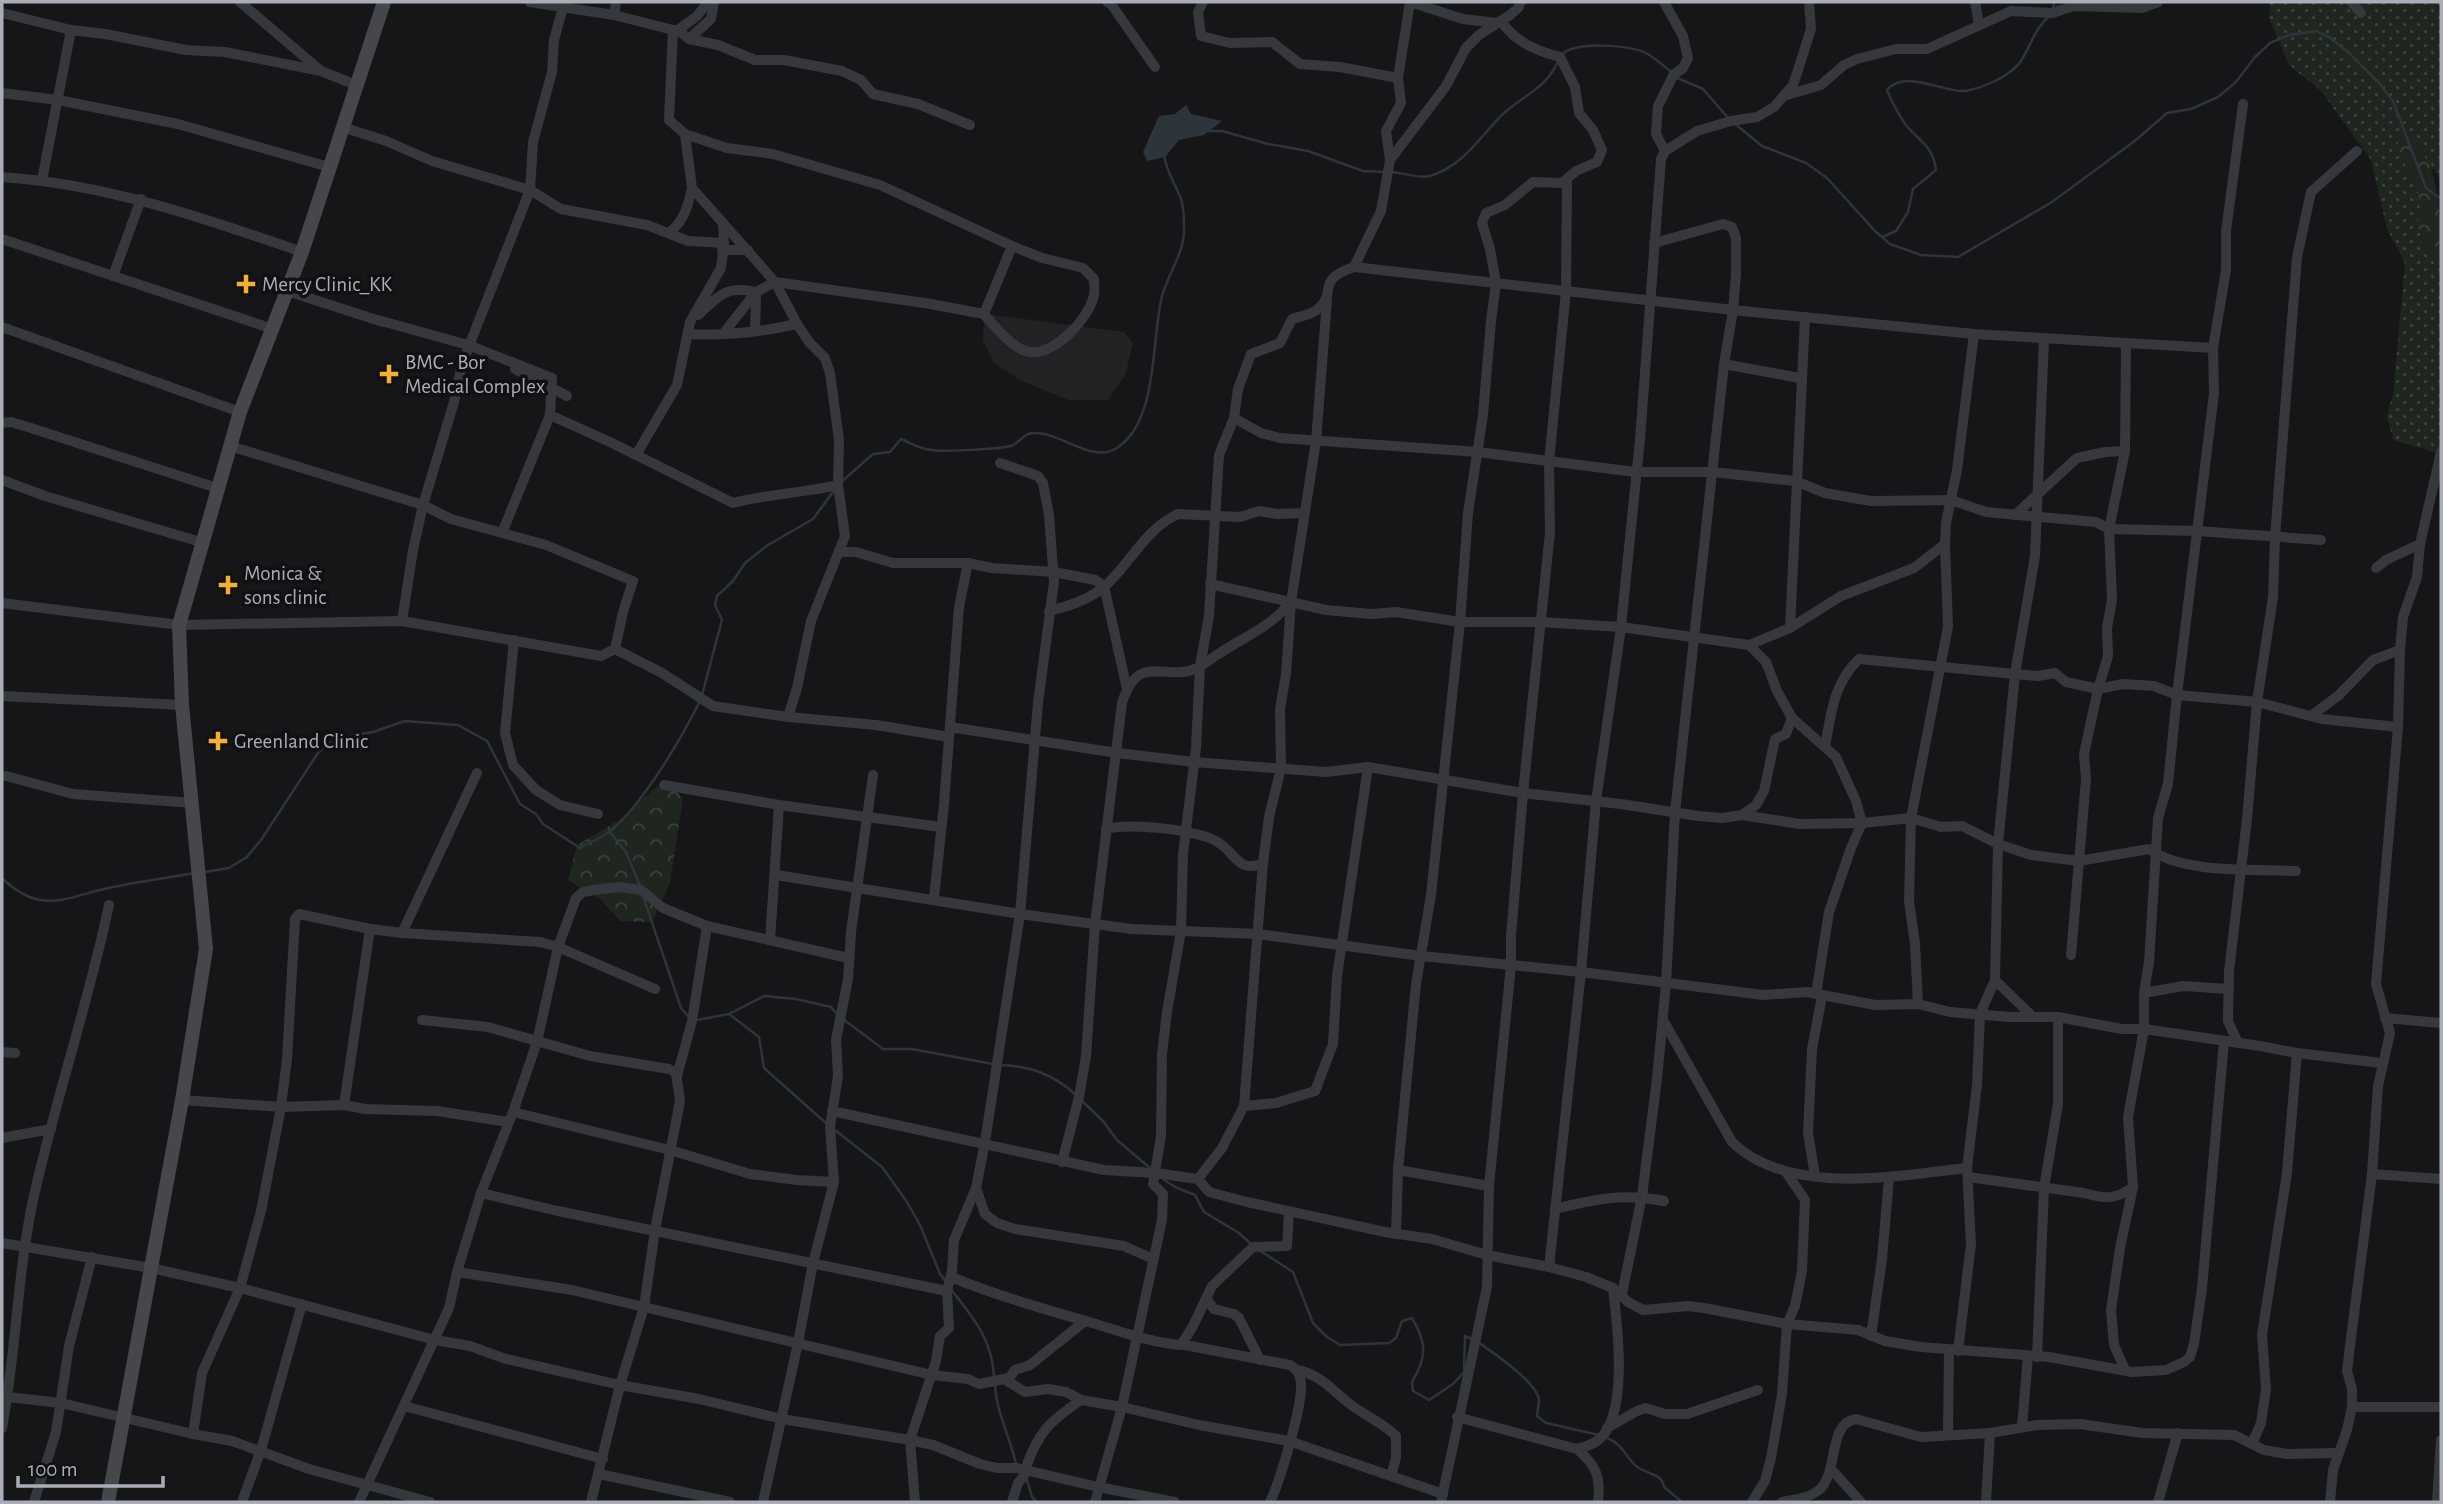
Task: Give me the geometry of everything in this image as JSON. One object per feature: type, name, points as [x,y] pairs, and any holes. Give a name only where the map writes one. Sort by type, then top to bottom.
[{"type":"street","points":[[240,2],[321,71]]},
{"type":"street","points":[[108,1502],[182,1100],[206,949],[182,705],[179,625],[240,412],[302,252],[384,2]]},
{"type":"street","points":[[530,2],[614,15],[676,30],[689,39],[718,45],[755,60],[784,60],[842,71],[861,80],[873,94],[918,104],[970,125]]},
{"type":"street","points":[[614,15],[616,2]]},
{"type":"street","points":[[676,30],[697,16],[708,2]]},
{"type":"street","points":[[689,39],[711,19],[714,2]]},
{"type":"street","points":[[1107,2],[1155,67]]},
{"type":"street","points":[[1203,2],[1198,12],[1200,36],[1230,43],[1272,42],[1300,64],[1398,78]]},
{"type":"street","points":[[1354,267],[1381,211],[1390,160],[1386,131],[1401,103],[1398,78],[1410,2],[1463,19],[1499,22],[1513,37],[1538,51],[1560,57],[1575,87],[1579,113],[1601,144],[1600,157],[1597,162],[1576,171],[1567,181],[1555,184],[1533,182],[1505,205],[1486,213],[1482,223],[1496,283],[1478,452],[1468,513],[1460,622],[1431,895],[1421,956],[1398,1170],[1396,1234]]},
{"type":"street","points":[[1390,160],[1446,86],[1466,48],[1518,8],[1521,2]]},
{"type":"street","points":[[1664,2],[1683,36],[1688,58],[1684,68],[1674,74],[1658,106],[1656,134],[1664,150]]},
{"type":"street","points":[[1549,1267],[1581,972],[1596,801],[1620,627],[1640,439],[1661,159],[1664,150],[1697,131],[1757,117],[1774,107],[1793,85],[1811,29],[1809,2]]},
{"type":"street","points":[[1975,2],[1979,24]]},
{"type":"street","points":[[1781,97],[1821,85],[1844,65],[1857,59],[1896,49],[1927,49],[2011,11],[2052,13],[2074,6],[2126,5],[2142,8],[2158,2]]},
{"type":"street","points":[[2351,2],[2361,13]]},
{"type":"street","points":[[402,621],[423,505],[454,402],[462,364],[530,190],[533,142],[552,72],[554,40],[563,7]]},
{"type":"street","points":[[2,13],[71,30],[186,50],[225,52],[321,71],[356,85]]},
{"type":"street","points":[[42,180],[71,30]]},
{"type":"street","points":[[676,30],[669,120],[685,134],[727,148],[773,154],[880,184],[1012,246],[1042,258],[1083,268],[1094,279],[1094,296],[1077,327],[1047,351],[1027,352],[998,331],[984,314],[775,282],[756,292],[723,334]]},
{"type":"street","points":[[2,93],[58,100],[178,124],[329,167]]},
{"type":"street","points":[[2125,1370],[2114,1345],[2111,1310],[2133,1187],[2128,1117],[2144,1028],[2144,993],[2149,962],[2158,818],[2168,784],[2214,393],[2213,348],[2226,270],[2226,231],[2243,104]]},
{"type":"street","points":[[342,127],[386,141],[432,161],[530,190],[561,209],[648,225],[688,241],[724,243]]},
{"type":"street","points":[[669,233],[678,226],[686,212],[692,188],[685,134]]},
{"type":"street","points":[[2238,1043],[2228,1021],[2229,989],[2257,702],[2273,597],[2275,537],[2295,277],[2311,192],[2357,151]]},
{"type":"street","points":[[2,177],[42,180],[141,199],[302,252]]},
{"type":"street","points":[[1004,1379],[1025,1392],[1048,1389],[1066,1392],[1081,1400],[1199,1426],[1289,1441],[1391,1476],[1442,1498],[1486,1287],[1489,1186],[1511,965],[1522,793],[1549,532],[1549,461],[1566,291],[1567,181]]},
{"type":"street","points":[[692,188],[775,282],[808,342],[825,358],[831,373],[839,440],[838,485],[845,537],[811,621],[788,718]]},
{"type":"street","points":[[113,276],[141,199]]},
{"type":"street","points":[[636,454],[677,386],[690,322],[719,274],[724,243],[723,223]]},
{"type":"street","points":[[1577,1449],[1596,1443],[1612,1417],[1619,1390],[1618,1291],[1642,1196],[1663,1020],[1675,812],[1736,274],[1732,227],[1723,224],[1654,243]]},
{"type":"street","points":[[2,239],[273,330]]},
{"type":"street","points":[[724,243],[722,250],[748,250]]},
{"type":"street","points":[[984,314],[1012,246]]},
{"type":"street","points":[[1095,1502],[1139,1337],[1162,1220],[1163,1194],[1153,1184],[1161,1136],[1162,1054],[1181,931],[1185,833],[1194,762],[1200,666],[1206,640],[1219,455],[1234,418],[1238,389],[1251,354],[1280,343],[1292,319],[1319,309],[1325,301],[1328,284],[1338,273],[1354,267],[1649,301],[1974,334],[2213,348]]},
{"type":"street","points":[[1198,1179],[1222,1147],[1244,1106],[1263,863],[1269,817],[1281,768],[1279,717],[1286,674],[1291,602],[1316,441],[1328,284]]},
{"type":"street","points":[[690,322],[725,291],[733,289],[756,292]]},
{"type":"street","points":[[287,291],[468,345],[552,378],[550,415],[502,533]]},
{"type":"street","points":[[755,331],[756,292]]},
{"type":"street","points":[[1790,628],[1805,317]]},
{"type":"street","points":[[688,334],[723,334],[797,324]]},
{"type":"street","points":[[2,327],[240,412]]},
{"type":"street","points":[[1918,1004],[1909,901],[1912,818],[1948,627],[1945,544],[1974,334]]},
{"type":"street","points":[[1948,1434],[1953,1350],[1971,1244],[1967,1172],[1977,1085],[1980,1014],[1995,980],[1998,844],[2015,674],[2027,610],[2038,518],[2044,339]]},
{"type":"street","points":[[2071,955],[2087,779],[2084,754],[2108,656],[2107,628],[2112,600],[2109,529],[2125,451],[2126,344]]},
{"type":"street","points":[[468,345],[567,396]]},
{"type":"street","points":[[1724,364],[1800,378]]},
{"type":"street","points":[[550,415],[636,454],[733,503],[754,497],[838,485]]},
{"type":"street","points":[[1234,418],[1261,433],[1280,438],[1478,452],[1635,472],[1713,472],[1796,481],[1825,494],[1871,501],[1951,500],[1986,513],[2095,522],[2109,529],[2197,531],[2320,540]]},
{"type":"street","points":[[2,422],[31,428],[219,489]]},
{"type":"street","points":[[230,446],[423,505],[451,519],[546,545],[633,581],[615,649]]},
{"type":"street","points":[[2015,515],[2077,458],[2125,451]]},
{"type":"street","points":[[2330,1502],[2333,1470],[2352,1407],[2352,1389],[2347,1371],[2372,1174],[2378,1086],[2390,1033],[2376,984],[2398,727],[2403,617],[2417,577],[2420,544],[2441,452]]},
{"type":"street","points":[[915,1502],[910,1440],[932,1375],[940,1336],[949,1328],[947,1291],[954,1240],[976,1188],[1020,914],[1039,691],[1054,572],[1043,483],[1038,476],[1000,463]]},
{"type":"street","points":[[2,480],[45,496],[204,543]]},
{"type":"street","points":[[1049,611],[1082,601],[1104,586],[1135,549],[1178,514],[1240,517],[1259,511],[1278,514],[1304,513]]},
{"type":"street","points":[[1210,584],[1326,610],[1371,614],[1396,612],[1460,622],[1540,622],[1620,627],[1749,645],[1790,628],[1841,596],[1914,568],[1945,544]]},
{"type":"street","points":[[2376,568],[2385,560],[2420,544]]},
{"type":"street","points":[[839,552],[856,552],[892,563],[968,564],[1054,572],[1094,580],[1104,586],[1127,689]]},
{"type":"street","points":[[934,898],[959,607],[968,564]]},
{"type":"street","points":[[1062,1162],[1079,1097],[1086,1056],[1095,924],[1122,703],[1127,689],[1140,675],[1152,670],[1181,672],[1200,666],[1274,620],[1291,602]]},
{"type":"street","points":[[2,603],[179,625],[402,621],[601,656],[615,649]]},
{"type":"street","points":[[514,640],[506,733],[513,765],[536,790],[560,805],[598,814]]},
{"type":"street","points":[[1749,645],[1766,662],[1777,691],[1793,718],[1836,757],[1856,802],[1862,823],[1829,912],[1812,1049],[1808,1133],[1815,1176]]},
{"type":"street","points":[[615,649],[662,673],[713,706],[788,718],[1036,740],[1194,762],[1326,772],[1368,767],[1522,793],[1722,818],[1742,815],[1800,824],[1862,823],[1912,818],[1941,827],[1962,826],[1998,844],[2031,855],[2079,861],[2149,849],[2195,867],[2296,872]]},
{"type":"street","points":[[2311,716],[2339,695],[2373,660],[2400,650]]},
{"type":"street","points":[[1825,747],[1834,697],[1846,672],[1858,659],[1939,669],[2038,676],[2055,673],[2066,682],[2098,690],[2123,684],[2154,686],[2177,695],[2257,702],[2322,719],[2398,727]]},
{"type":"street","points":[[2,696],[182,705]]},
{"type":"street","points":[[1742,815],[1756,805],[1764,791],[1775,739],[1786,734],[1793,718]]},
{"type":"street","points":[[946,772],[949,732]]},
{"type":"street","points":[[1315,1091],[1333,1044],[1337,976],[1368,767]]},
{"type":"street","points":[[402,933],[477,773]]},
{"type":"street","points":[[763,1502],[799,1343],[813,1263],[834,1182],[830,1127],[838,1076],[836,1040],[848,979],[848,958],[873,775]]},
{"type":"street","points":[[6,776],[73,794],[193,803]]},
{"type":"street","points":[[664,785],[779,805],[941,827]]},
{"type":"street","points":[[770,940],[779,805]]},
{"type":"street","points":[[1106,829],[1123,825],[1203,835],[1226,846],[1244,866],[1252,868],[1263,863]]},
{"type":"street","points":[[776,874],[1020,914],[1132,929],[1258,934],[1421,956],[1581,972],[1763,995],[1807,992],[1875,1005],[1918,1004],[1950,1012],[2058,1017],[2122,1029],[2144,1028],[2297,1053],[2382,1063]]},
{"type":"street","points":[[359,1502],[449,1308],[481,1193],[537,1042],[558,947],[576,898],[583,892],[594,890],[619,887],[641,890],[663,908],[707,926],[848,958]]},
{"type":"street","points":[[2,1428],[25,1248],[36,1185],[80,1028],[109,905]]},
{"type":"street","points":[[192,1434],[202,1373],[240,1287],[261,1211],[281,1107],[287,1059],[295,919],[299,914],[370,929],[526,941],[558,947],[654,989]]},
{"type":"street","points":[[677,1076],[692,1021],[707,926]]},
{"type":"street","points":[[344,1105],[370,929]]},
{"type":"street","points":[[1995,980],[2032,1017]]},
{"type":"street","points":[[2144,993],[2183,986],[2229,989]]},
{"type":"street","points":[[2022,1427],[2032,1356],[2044,1188],[2058,1104],[2058,1017]]},
{"type":"street","points":[[2385,1018],[2439,1020]]},
{"type":"street","points":[[422,1020],[488,1027],[590,1056],[669,1069],[675,1071],[677,1076],[680,1101],[655,1230],[644,1307],[620,1385],[591,1502]]},
{"type":"street","points":[[1663,1020],[1732,1142],[1746,1155],[1766,1166],[1815,1176],[1889,1178],[1967,1172],[2109,1199],[2122,1195],[2133,1187]]},
{"type":"street","points":[[832,1111],[985,1142],[1104,1170],[1198,1179],[1209,1192],[1289,1212],[1432,1239],[1487,1255],[1586,1277],[1618,1291],[1628,1302],[1643,1310],[1696,1307],[1787,1324],[1858,1330],[1899,1344],[2032,1356],[2143,1373],[2166,1370],[2184,1362],[2190,1357],[2194,1344],[2202,1288],[2224,1041]]},
{"type":"street","points":[[2,1052],[15,1053]]},
{"type":"street","points":[[2252,1444],[2261,1423],[2266,1389],[2263,1326],[2287,1173],[2297,1053]]},
{"type":"street","points":[[1244,1106],[1276,1103],[1315,1091],[1323,1077]]},
{"type":"street","points":[[182,1100],[281,1107],[344,1105],[365,1109],[437,1111],[508,1122]]},
{"type":"street","points":[[513,1112],[670,1150],[750,1174],[834,1182]]},
{"type":"street","points":[[2,1138],[51,1129]]},
{"type":"street","points":[[1398,1170],[1489,1186]]},
{"type":"street","points":[[1752,1502],[1765,1481],[1775,1438],[1782,1394],[1787,1324],[1801,1281],[1805,1200],[1786,1172]]},
{"type":"street","points":[[2372,1174],[2441,1179]]},
{"type":"street","points":[[1871,1336],[1882,1259],[1889,1178]]},
{"type":"street","points":[[976,1188],[985,1214],[997,1223],[1015,1229],[1124,1247],[1153,1259]]},
{"type":"street","points":[[481,1193],[947,1291]]},
{"type":"street","points":[[1555,1209],[1611,1196],[1642,1196],[1664,1200]]},
{"type":"street","points":[[1181,1345],[1212,1286],[1253,1247],[1287,1246],[1289,1212]]},
{"type":"street","points":[[2,1243],[92,1257],[240,1287],[435,1340],[470,1346],[506,1359],[782,1419],[910,1440],[933,1445],[980,1464],[1175,1502]]},
{"type":"street","points":[[34,1502],[56,1432],[69,1346],[92,1257]]},
{"type":"street","points":[[457,1272],[572,1290],[932,1375],[968,1379],[979,1384],[1010,1377],[1015,1370],[1030,1365],[1085,1321]]},
{"type":"street","points":[[951,1277],[991,1293],[1139,1337],[1290,1364],[1297,1370],[1327,1382],[1345,1401],[1396,1436],[1396,1458],[1391,1476]]},
{"type":"street","points":[[1206,1298],[1214,1309],[1239,1318],[1260,1360]]},
{"type":"street","points":[[242,1502],[261,1450],[302,1304]]},
{"type":"street","points":[[1270,1502],[1289,1441],[1300,1392],[1301,1382],[1297,1370]]},
{"type":"street","points":[[1606,1428],[1637,1410],[1646,1408],[1687,1415],[1758,1390]]},
{"type":"street","points":[[8,1397],[61,1403],[232,1441],[309,1469],[430,1502]]},
{"type":"street","points":[[1012,1502],[1039,1435],[1081,1400]]},
{"type":"street","points":[[404,1406],[603,1459]]},
{"type":"street","points":[[2352,1407],[2441,1407]]},
{"type":"street","points":[[1457,1417],[1577,1449],[1597,1472],[1598,1502]]},
{"type":"street","points":[[1782,1502],[1803,1498],[1818,1491],[1827,1482],[1842,1427],[1848,1420],[1856,1419],[1915,1437],[2080,1424],[2142,1433],[2234,1435],[2264,1450],[2287,1454],[2338,1453]]},
{"type":"street","points":[[1986,1502],[1990,1433]]},
{"type":"street","points":[[2158,1502],[2178,1433]]},
{"type":"street","points":[[2437,1502],[2441,1440]]},
{"type":"street","points":[[1831,1469],[1861,1502]]},
{"type":"street","points":[[599,1474],[730,1502]]},
{"type":"shaded area","points":[[1186,105],[1191,114],[1222,121],[1204,135],[1179,140],[1165,157],[1147,161],[1143,152],[1159,116],[1175,114]]},
{"type":"shaded area","points":[[984,314],[1124,332],[1133,343],[1125,376],[1108,400],[1068,400],[1020,380],[994,363],[983,341]]},
{"type":"green space","points":[[2270,2],[2441,2],[2441,185],[2435,169],[2411,175],[2418,190],[2418,225],[2425,247],[2441,270],[2441,454],[2393,440],[2387,416],[2393,394],[2405,263],[2387,229],[2371,160],[2321,91],[2289,65],[2269,18]]},
{"type":"green space","points":[[2406,132],[2427,160],[2433,177],[2440,213],[2441,270],[2425,247],[2418,225],[2418,190],[2396,146]]},
{"type":"green space","points":[[656,787],[671,787],[683,798],[670,883],[652,922],[620,921],[600,899],[568,880],[577,845],[621,819]]},
{"type":"waterway","points":[[2053,9],[2054,2]]},
{"type":"waterway","points":[[1882,237],[1896,231],[1908,212],[1913,189],[1936,170],[1929,150],[1906,125],[1887,90],[1894,84],[1914,81],[1965,91],[1996,80],[2011,72],[2021,61],[2037,31],[2050,15]]},
{"type":"waterway","points":[[1734,123],[1762,146],[1806,163],[1827,178],[1890,244],[1921,255],[1958,257],[2052,202],[2136,140],[2167,113],[2191,109],[2218,97],[2236,82],[2255,57],[2270,43],[2289,35],[2316,31],[2329,37],[2348,52],[2393,101],[2426,188],[2441,199]]},
{"type":"waterway","points":[[1561,55],[1589,46],[1625,48],[1644,52],[1671,72]]},
{"type":"waterway","points":[[1392,172],[1426,177],[1453,165],[1504,113],[1541,85],[1558,61]]},
{"type":"waterway","points":[[1675,77],[1703,89],[1729,119]]},
{"type":"waterway","points":[[1206,131],[1222,131],[1268,144],[1308,151],[1363,171],[1386,172]]},
{"type":"waterway","points":[[840,483],[873,454],[890,452],[901,439],[927,449],[971,450],[1011,446],[1028,434],[1038,433],[1083,449],[1105,452],[1115,449],[1129,437],[1139,421],[1146,401],[1162,296],[1179,255],[1184,231],[1182,202],[1164,155]]},
{"type":"waterway","points":[[702,695],[722,620],[715,605],[717,596],[733,581],[745,563],[768,545],[813,519],[836,488]]},
{"type":"waterway","points":[[205,872],[229,868],[247,857],[318,753],[328,744],[344,737],[373,732],[405,721],[458,725],[487,741],[520,804],[536,814],[543,824],[580,848],[609,832],[634,806],[672,752],[700,701]]},
{"type":"waterway","points":[[609,831],[626,852],[640,886]]},
{"type":"waterway","points":[[2,878],[30,897],[55,900],[195,873]]},
{"type":"waterway","points":[[643,896],[681,1008],[688,1016]]},
{"type":"waterway","points":[[697,1020],[729,1014],[764,996],[796,999],[831,1007],[838,1015]]},
{"type":"waterway","points":[[729,1014],[759,1037],[764,1068],[827,1124]]},
{"type":"waterway","points":[[843,1019],[883,1049],[912,1049],[993,1064]]},
{"type":"waterway","points":[[1000,1065],[1041,1072],[1076,1095]]},
{"type":"waterway","points":[[1080,1099],[1103,1121],[1117,1140],[1150,1168]]},
{"type":"waterway","points":[[835,1130],[882,1167],[920,1225],[940,1274],[946,1282]]},
{"type":"waterway","points":[[1163,1179],[1195,1195],[1204,1212],[1239,1233],[1251,1244]]},
{"type":"waterway","points":[[1259,1250],[1293,1272],[1313,1323],[1340,1345],[1389,1343],[1396,1338],[1402,1321],[1412,1318],[1423,1343],[1423,1357],[1412,1382],[1413,1391],[1429,1400],[1453,1384],[1464,1372],[1465,1336],[1472,1339]]},
{"type":"waterway","points":[[950,1288],[980,1329],[990,1351],[994,1377]]},
{"type":"waterway","points":[[1478,1342],[1531,1385],[1539,1400],[1537,1416],[1546,1423],[1599,1435]]},
{"type":"waterway","points":[[995,1384],[998,1405],[1016,1464]]},
{"type":"waterway","points":[[1605,1437],[1622,1448],[1639,1468],[1661,1479],[1664,1487],[1682,1502]]},
{"type":"waterway","points":[[1026,1477],[1032,1497],[1037,1502]]},
{"type":"place","name":"Mercy Clinic_KK","points":[[246,284]]},
{"type":"place","name":"BMC - Bor Medical Complex","points":[[389,374]]},
{"type":"place","name":"Monica & sons clinic","points":[[228,585]]},
{"type":"place","name":"Greenland Clinic","points":[[218,741]]}]
